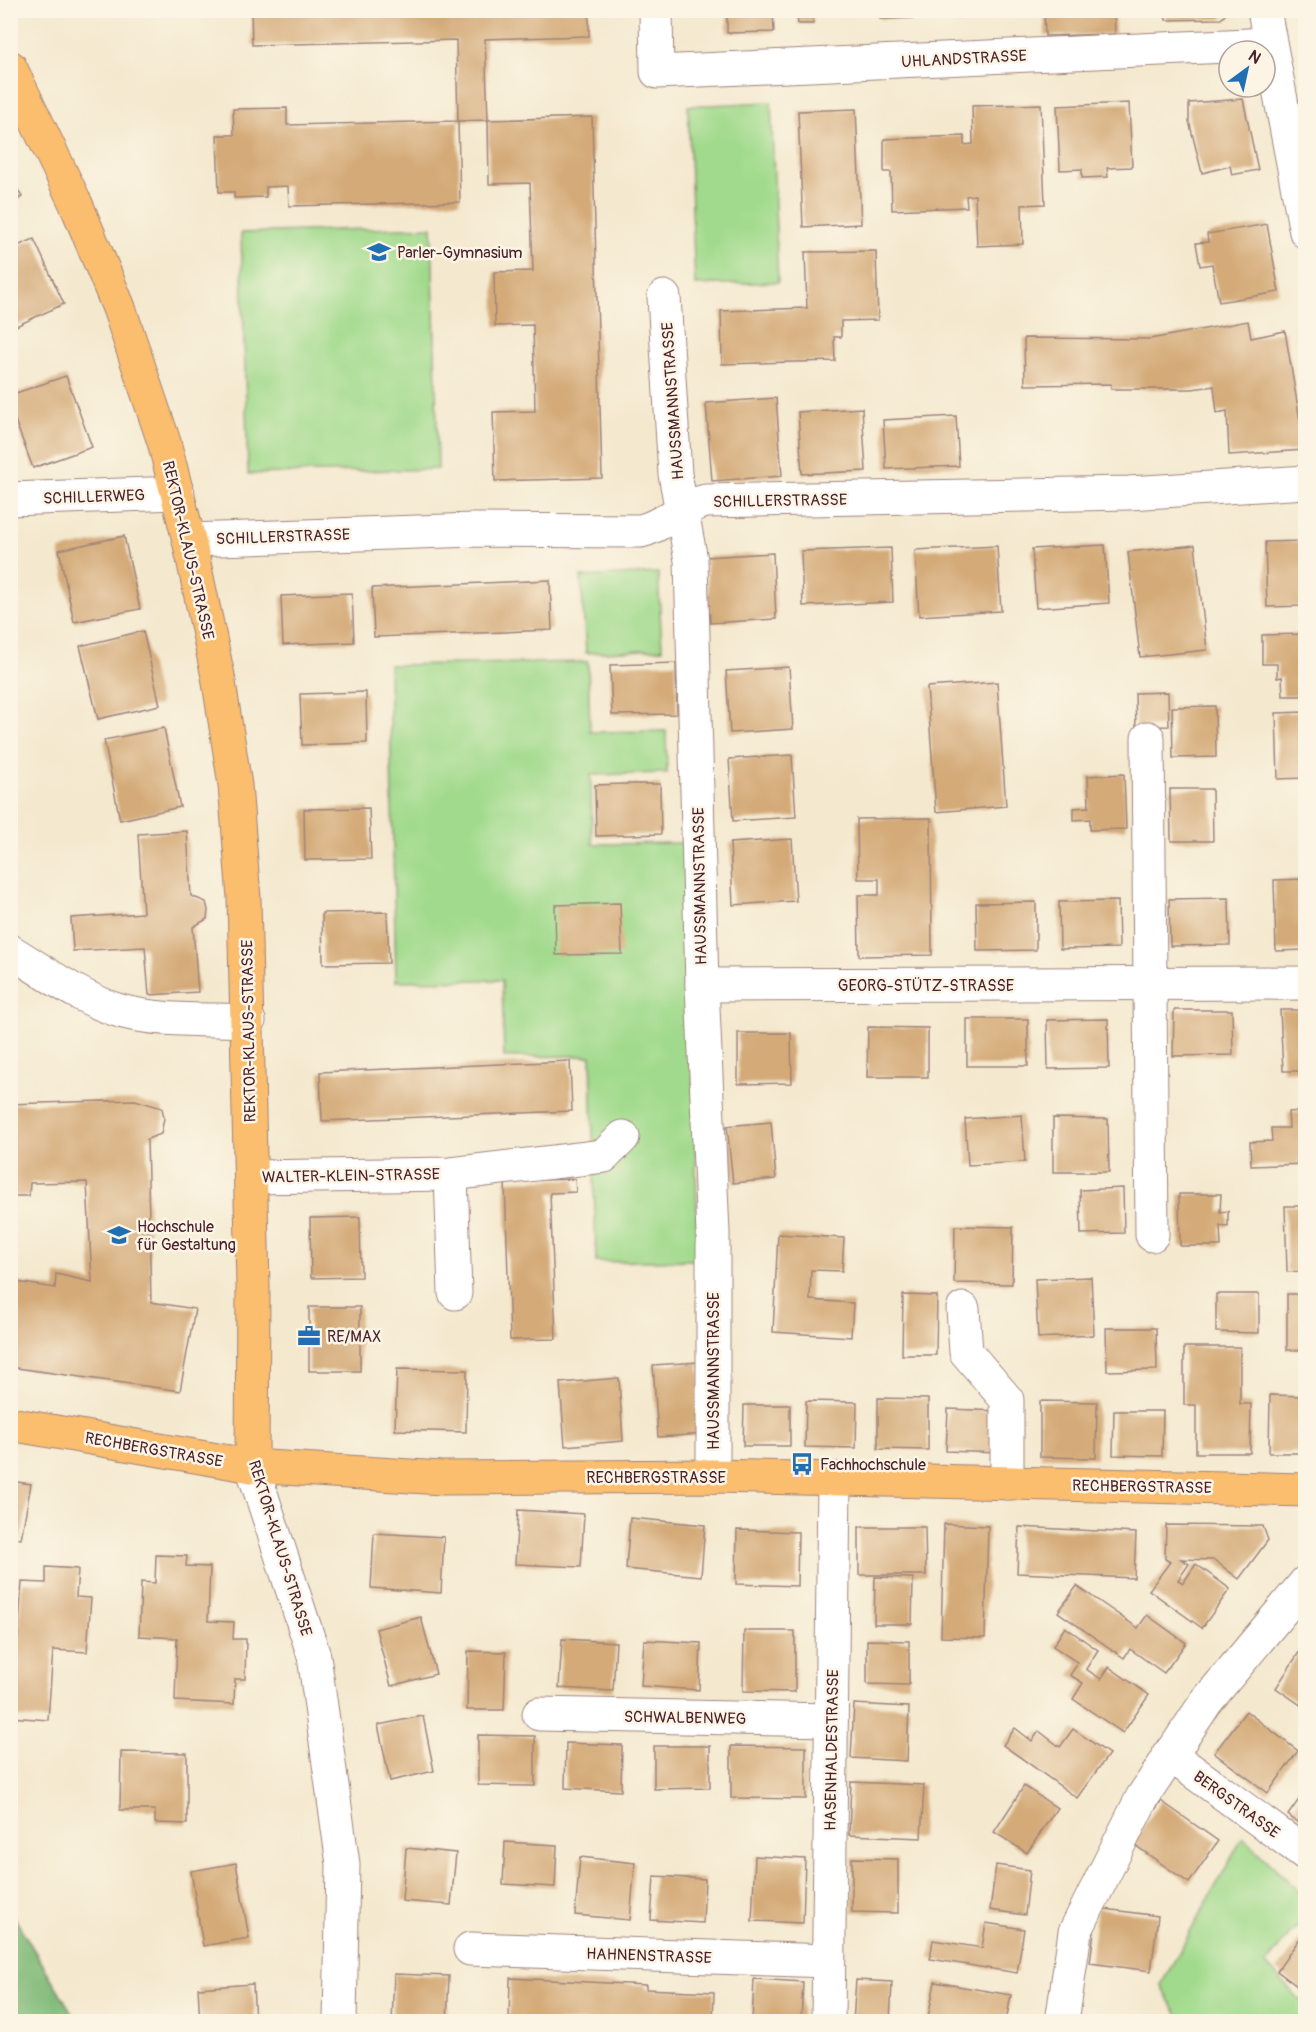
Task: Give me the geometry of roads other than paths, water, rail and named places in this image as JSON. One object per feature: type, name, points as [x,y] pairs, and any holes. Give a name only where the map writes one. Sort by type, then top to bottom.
[{"type":"main road","name":"REKTOR-KLAUS-STRASSE","points":[[10,67],[76,204],[119,308],[164,442],[178,493],[218,676],[235,785],[242,849],[249,1021],[252,1466]]},
{"type":"main road","name":"RECHBERGSTRASSE","points":[[10,1424],[252,1466],[442,1478],[713,1476],[1305,1490]]},
{"type":"street","name":"UHLANDSTRASSE","points":[[656,10],[657,72],[1217,46]]},
{"type":"street","points":[[1264,10],[1269,39]]},
{"type":"street","points":[[1277,82],[1305,232]]},
{"type":"street","name":"HAUSSMANNSTRASSE","points":[[664,297],[675,474],[691,560],[702,985],[713,1233],[713,1476]]},
{"type":"street","name":"SCHILLERSTRASSE","points":[[189,540],[474,530],[641,531],[654,528],[683,509],[706,501],[1129,493],[1305,482]]},
{"type":"street","name":"SCHILLERWEG","points":[[10,499],[178,493]]},
{"type":"street","points":[[1148,738],[1152,1235]]},
{"type":"street","points":[[10,951],[82,995],[120,1010],[155,1017],[249,1021]]},
{"type":"street","name":"GEORG-STÜTZ-STRASSE","points":[[702,985],[1305,983]]},
{"type":"street","name":"WALTER-KLEIN-STRASSE","points":[[251,1177],[452,1174],[604,1156],[623,1137]]},
{"type":"street","name":"WALTER-KLEIN-STRASSE","points":[[452,1174],[455,1293]]},
{"type":"street","points":[[963,1309],[966,1352],[1007,1400],[1007,1483]]},
{"type":"street","name":"REKTOR-KLAUS-STRASSE","points":[[252,1466],[314,1656],[343,1864],[340,2022]]},
{"type":"street","name":"HASENHALDESTRASSE","points":[[828,2022],[834,1479]]},
{"type":"street","points":[[1062,2022],[1076,1932],[1142,1798],[1169,1754],[1206,1702],[1305,1582]]},
{"type":"street","name":"SCHWALBENWEG","points":[[538,1714],[831,1720]]},
{"type":"street","name":"BERGSTRASSE","points":[[1169,1754],[1305,1854]]},
{"type":"street","name":"HAHNENSTRASSE","points":[[470,1949],[828,1960]]},
{"type":"place","name":"Parler-Gymnasium","points":[[379,252]]},
{"type":"place","name":"Hochschule für Gestaltung","points":[[119,1235]]},
{"type":"place","name":"RE/MAX","points":[[309,1336]]},
{"type":"place","name":"Fachhochschule","points":[[802,1464]]}]
